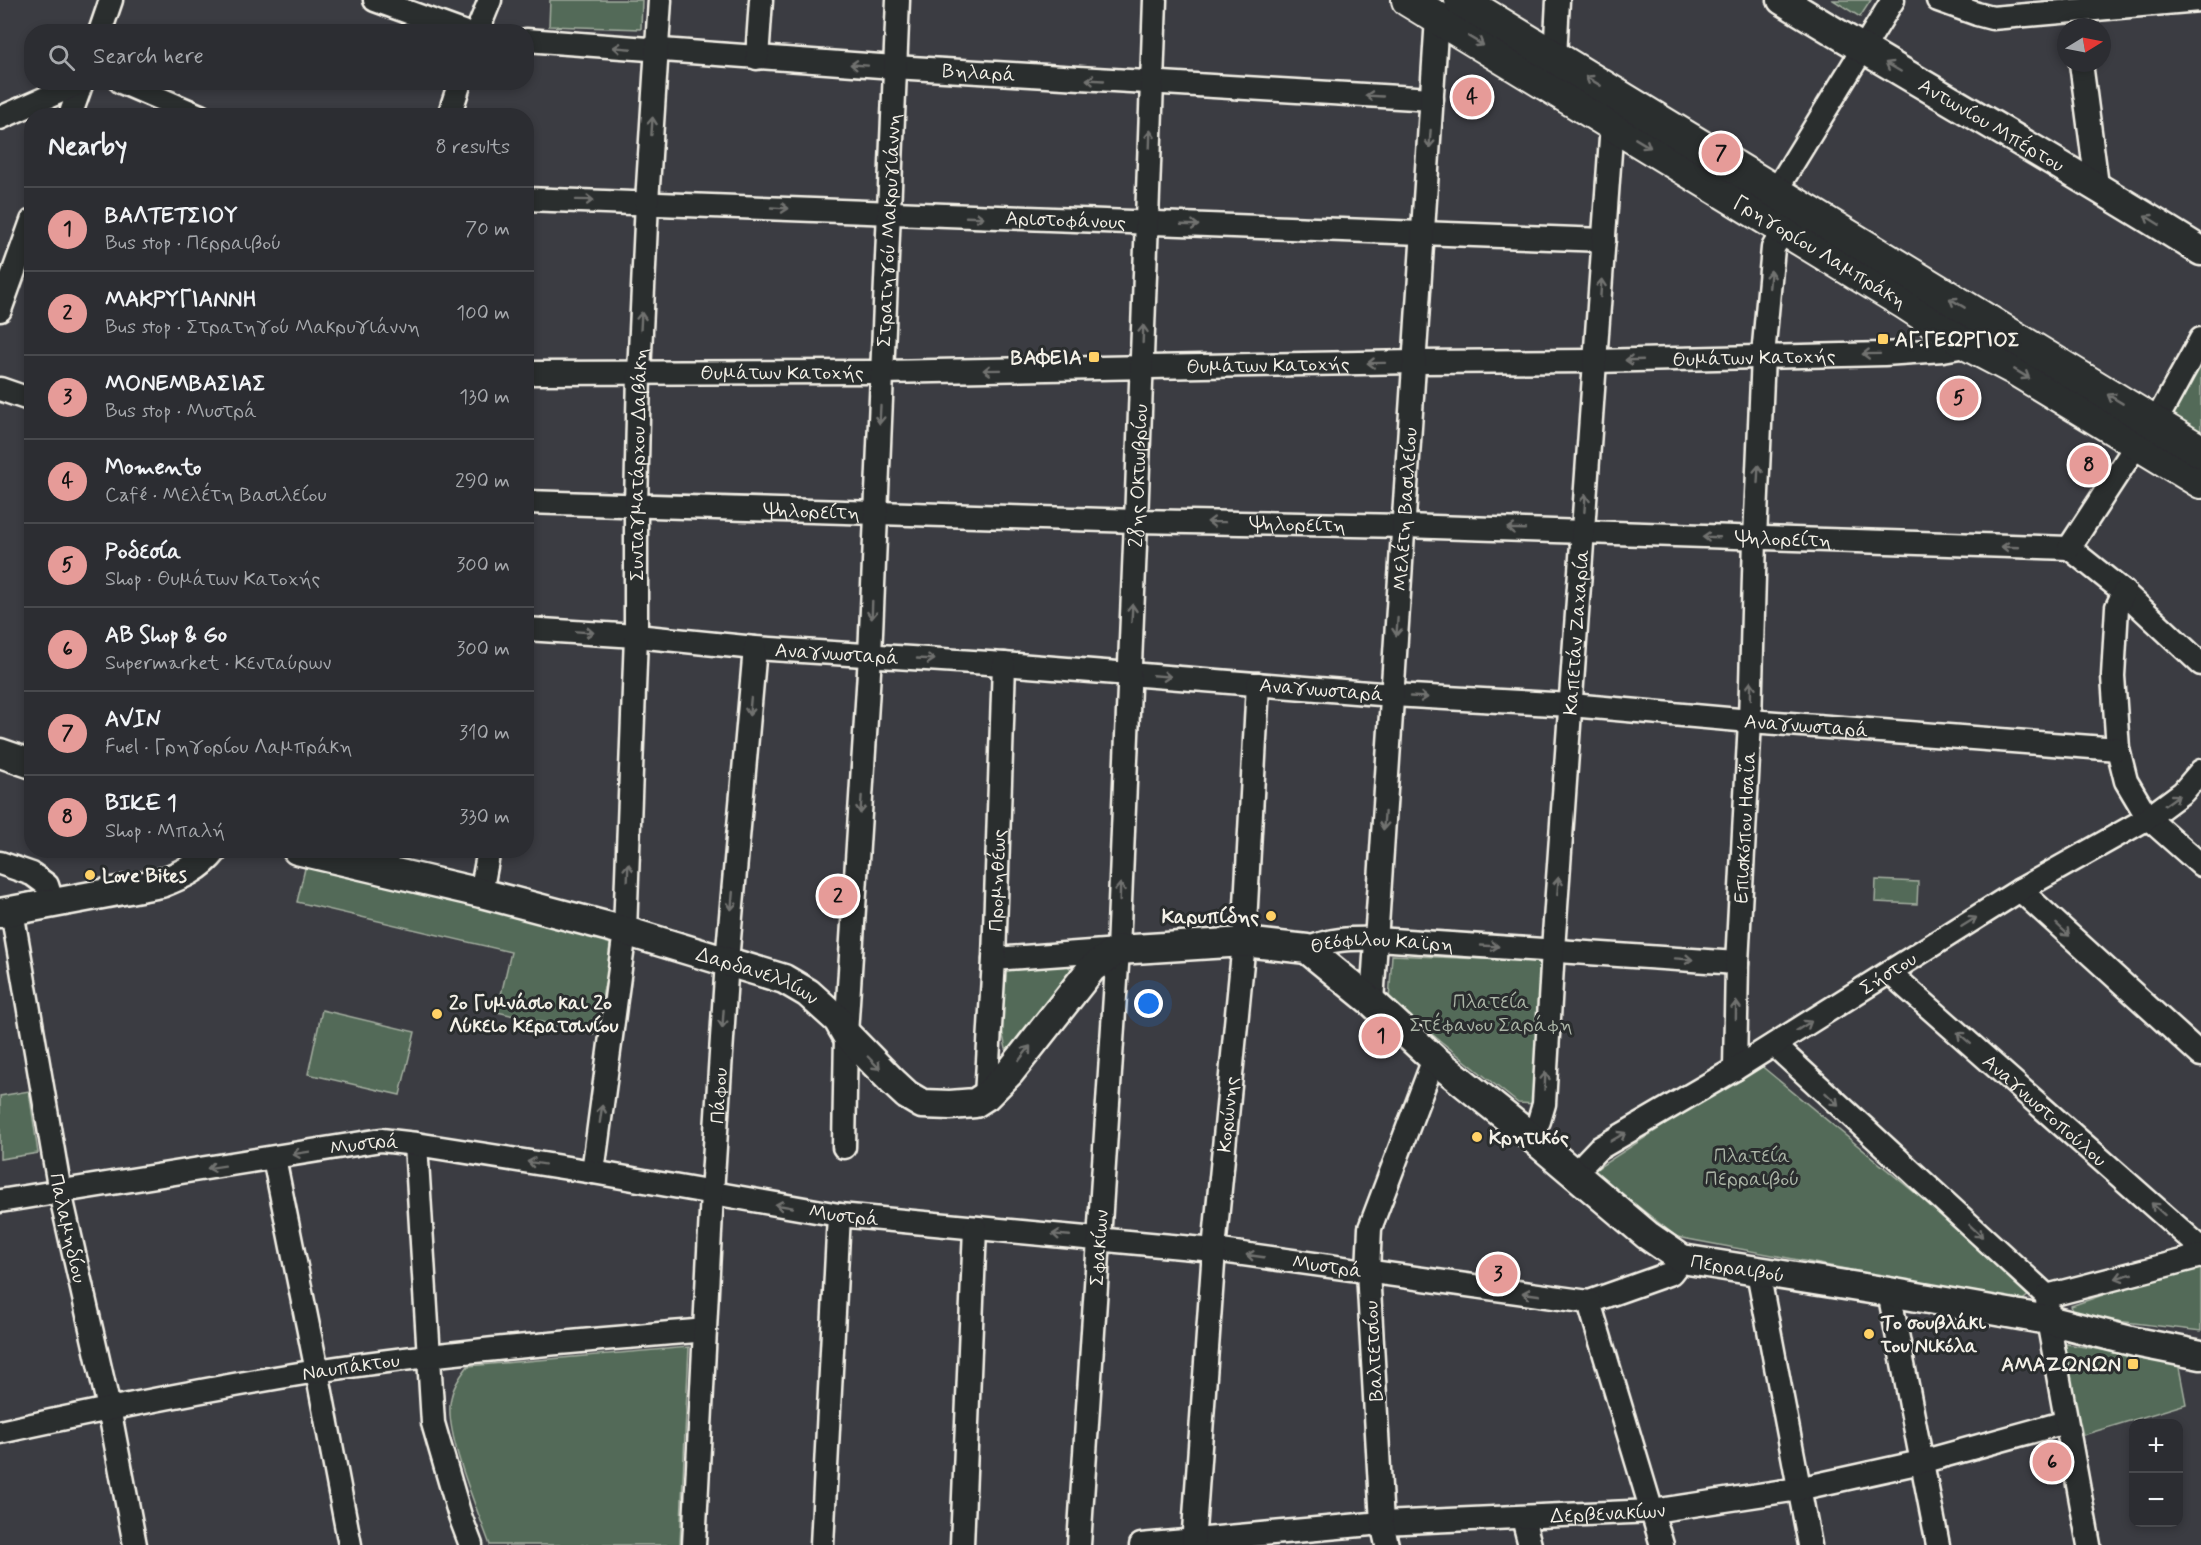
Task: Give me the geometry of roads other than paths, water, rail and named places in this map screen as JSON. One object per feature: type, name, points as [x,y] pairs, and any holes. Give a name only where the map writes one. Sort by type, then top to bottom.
[{"type":"main road","name":"Γρηγορίου Λαμπράκη","points":[[1408,0],[1449,9],[1555,58],[2007,333],[2146,433],[2201,482]]},
{"type":"main road","name":"Γρηγορίου Λαμπράκη","points":[[1449,9],[1612,124],[1905,303],[1971,346],[2146,433],[2201,451]]},
{"type":"street","points":[[103,24],[111,0]]},
{"type":"street","points":[[375,0],[441,24]]},
{"type":"street","points":[[480,24],[490,0]]},
{"type":"street","name":"Συνταγματάρχου Δαβάκη","points":[[594,1172],[625,931],[636,636],[639,374],[660,0]]},
{"type":"street","points":[[757,58],[760,0]]},
{"type":"street","name":"Στρατηγού Μακρυγιάννη","points":[[844,1148],[846,1034],[870,656],[898,0]]},
{"type":"street","name":"28ης Οκτωβρίου","points":[[1118,950],[1155,0]]},
{"type":"street","points":[[1555,58],[1558,0]]},
{"type":"street","name":"Αντωνίου Μπέρτου","points":[[1782,0],[2097,185],[2201,251]]},
{"type":"street","points":[[1775,192],[1893,0]]},
{"type":"street","points":[[1938,0],[1992,18],[2078,13],[2199,0]]},
{"type":"street","name":"Μελέτη Βασιλείου","points":[[1372,1002],[1432,99],[1449,9]]},
{"type":"street","name":"Βηλαρά","points":[[534,41],[894,67],[1432,99]]},
{"type":"street","points":[[2082,72],[2097,185]]},
{"type":"street","points":[[0,118],[66,90]]},
{"type":"street","points":[[73,108],[79,90]]},
{"type":"street","points":[[140,90],[181,108]]},
{"type":"street","points":[[452,108],[457,90]]},
{"type":"street","name":"Καπετάν Ζαχαρία","points":[[1530,1136],[1539,1122],[1544,1104],[1612,124]]},
{"type":"street","name":"Αριστοφάνους","points":[[534,199],[1604,240]]},
{"type":"street","name":"Επισκόπου Ησαΐα","points":[[1735,1069],[1737,963],[1750,722],[1763,356],[1773,248],[1784,229]]},
{"type":"street","points":[[0,310],[4,289],[24,240]]},
{"type":"street","name":"Θυμάτων Κατοχής","points":[[534,374],[883,372],[1596,361],[1884,354],[1971,346],[2007,333]]},
{"type":"street","points":[[2201,339],[2146,433],[2069,548],[2124,592],[2201,664]]},
{"type":"street","points":[[0,389],[24,397]]},
{"type":"street","name":"Ψηλορείτη","points":[[534,502],[1136,521],[1583,531],[1755,539],[2069,548]]},
{"type":"street","points":[[2124,592],[2116,608],[2113,676],[2118,749],[2127,781],[2148,818],[2201,865]]},
{"type":"street","name":"Αναγνωσταρά","points":[[534,632],[636,636],[755,648],[1129,673],[1393,695],[1571,705],[1750,722],[2118,749]]},
{"type":"street","name":"Πάφου","points":[[694,1545],[711,1193],[727,961],[755,648]]},
{"type":"street","name":"Προμηθέως","points":[[986,1096],[994,959],[1004,664]]},
{"type":"street","name":"Κορώνης","points":[[1193,1542],[1214,1251],[1244,942],[1258,684]]},
{"type":"street","points":[[0,753],[24,761]]},
{"type":"street","name":"Σήστου","points":[[1574,1174],[1598,1149],[1735,1069],[2020,890],[2148,818],[2183,792],[2201,771]]},
{"type":"street","points":[[6,912],[161,883],[184,874],[205,858]]},
{"type":"street","name":"Δαρδανελλίων","points":[[360,858],[384,861],[481,893],[625,931],[784,979],[808,993],[838,1020],[846,1034],[891,1081],[922,1104],[975,1103],[986,1096],[1010,1072],[1092,968],[1118,950]]},
{"type":"street","points":[[481,893],[488,858]]},
{"type":"street","points":[[0,863],[32,874],[47,885],[53,904]]},
{"type":"street","points":[[2020,890],[2201,1055]]},
{"type":"street","name":"Παλαμηδίου","points":[[6,912],[60,1192],[108,1408],[135,1545]]},
{"type":"street","name":"Θεόφιλου Καϊρη","points":[[994,959],[1244,942],[1307,949],[1322,942],[1344,938],[1737,963]]},
{"type":"street","name":"Περραιβού","points":[[1307,949],[1372,1002],[1434,1059],[1647,1235],[1682,1259],[1889,1292],[2048,1308],[2135,1342],[2201,1355]]},
{"type":"street","name":"Σφακίων","points":[[1079,1545],[1118,950]]},
{"type":"street","name":"Αναγνωστοπούλου","points":[[1890,973],[2201,1248]]},
{"type":"street","points":[[1774,1045],[2048,1308],[2089,1545]]},
{"type":"street","name":"Βαλτετσίου","points":[[1384,1534],[1368,1271],[1370,1228],[1434,1059]]},
{"type":"street","name":"Μυστρά","points":[[0,1202],[381,1140],[594,1172],[839,1215],[1099,1238],[1214,1251],[1589,1302],[1671,1273],[1682,1259]]},
{"type":"street","points":[[416,1144],[427,1356],[433,1423],[460,1516],[471,1545]]},
{"type":"street","points":[[274,1158],[350,1545]]},
{"type":"street","points":[[822,1545],[839,1215]]},
{"type":"street","points":[[962,1545],[975,1228]]},
{"type":"street","points":[[2048,1308],[2201,1256]]},
{"type":"street","points":[[1758,1272],[1810,1545]]},
{"type":"street","points":[[1889,1292],[1938,1545]]},
{"type":"street","points":[[1589,1302],[1662,1545]]},
{"type":"street","name":"Ναυπάκτου","points":[[0,1432],[108,1408],[317,1371],[427,1356],[705,1329]]},
{"type":"street","name":"Δερβενακίων","points":[[1141,1545],[1384,1534],[1523,1518],[1653,1511],[1798,1489],[1921,1462],[2066,1422]]},
{"type":"street","points":[[1523,1518],[1530,1545]]},
{"type":"place","name":"Momento","points":[[1472,97]]},
{"type":"place","name":"AVIN","points":[[1721,153]]},
{"type":"place","name":"ΑΓ.ΓΕΩΡΓΙΟΣ","points":[[1883,339]]},
{"type":"place","name":"ΒΑΦΕΙΑ","points":[[1094,357]]},
{"type":"place","name":"Ροδεσία","points":[[1959,398]]},
{"type":"place","name":"BIKE 1","points":[[2089,465]]},
{"type":"place","name":"Love Bites","points":[[90,875]]},
{"type":"place","name":"ΜΑΚΡΥΓΙΑΝΝΗ","points":[[838,896]]},
{"type":"place","name":"Καρυπίδης","points":[[1271,916]]},
{"type":"place","name":"2ο Γυμνάσιο και 2ο Λύκειο Κερατσινίου","points":[[437,1014]]},
{"type":"place","name":"ΒΑΛΤΕΤΣΙΟΥ","points":[[1381,1036]]},
{"type":"place","name":"Κρητικός","points":[[1477,1137]]},
{"type":"place","name":"ΜΟΝΕΜΒΑΣΙΑΣ","points":[[1498,1274]]},
{"type":"place","name":"Το σουβλάκι του Νικόλα","points":[[1869,1334]]},
{"type":"place","name":"ΑΜΑΖΩΝΩΝ","points":[[2133,1364]]},
{"type":"place","name":"AB Shop & Go","points":[[2052,1462]]},
{"type":"park label","name":"Πλατεία Στέφανου Σαράφη","points":[[1491,1012]]},
{"type":"park label","name":"Πλατεία Περραιβού","points":[[1752,1166]]}]
